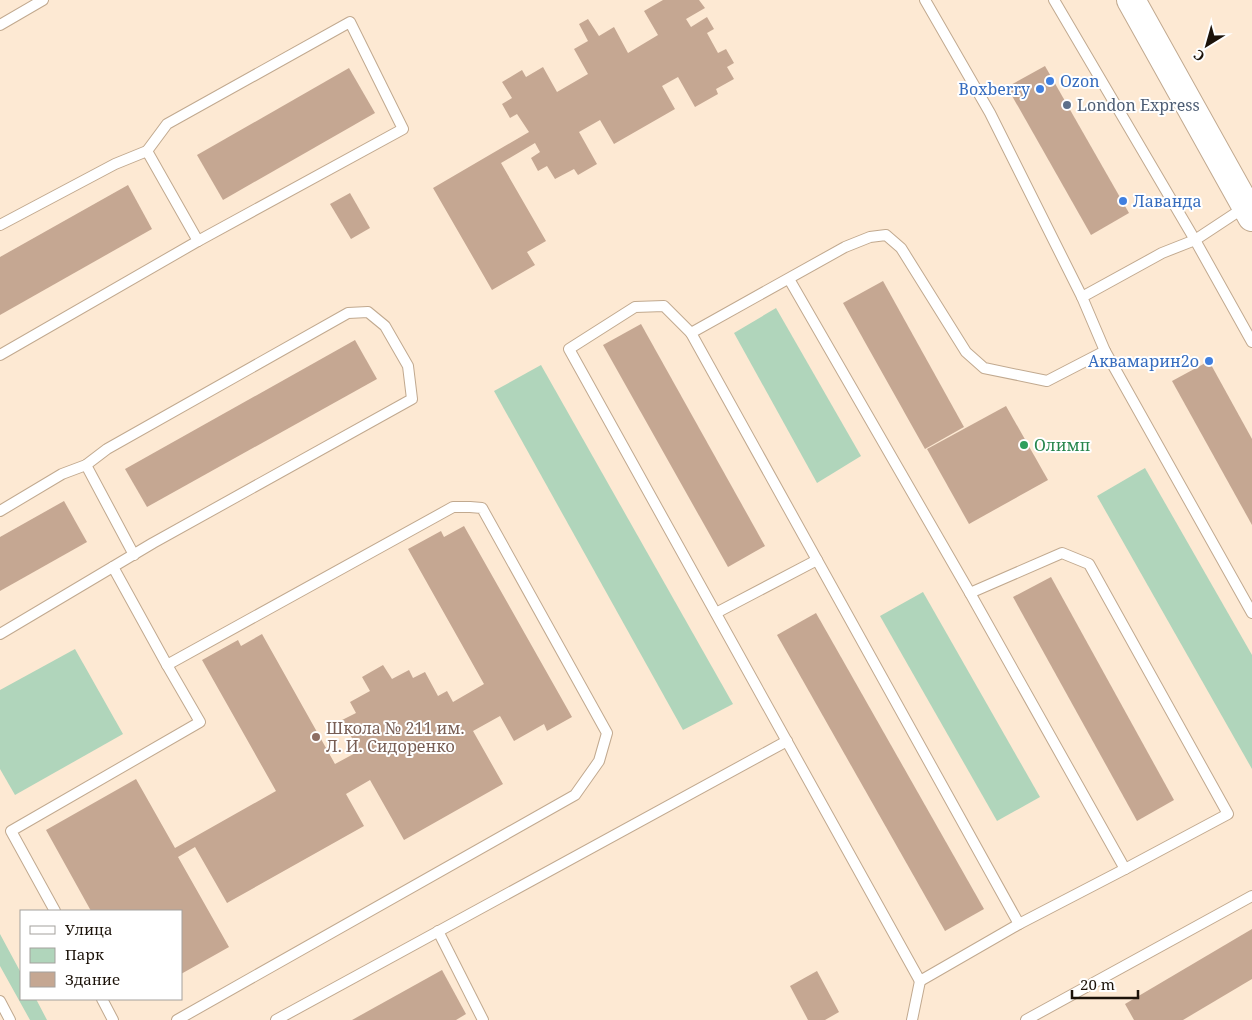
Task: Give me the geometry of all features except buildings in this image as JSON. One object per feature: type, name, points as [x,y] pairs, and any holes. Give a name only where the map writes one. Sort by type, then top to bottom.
[{"type":"street","points":[[1131,0],[1249,212]]},
{"type":"lane","points":[[0,25],[43,0]]},
{"type":"lane","points":[[926,0],[990,113],[1082,297],[1105,351],[1252,613]]},
{"type":"lane","points":[[1054,0],[1195,240],[1252,342]]},
{"type":"lane","points":[[0,225],[115,164],[147,151],[167,124],[350,22],[402,130],[198,241],[0,355]]},
{"type":"lane","points":[[147,151],[198,241]]},
{"type":"lane","points":[[1082,297],[1162,253],[1195,240],[1249,212]]},
{"type":"lane","points":[[691,333],[845,246],[870,237],[886,236],[901,248],[966,352],[984,368],[1047,381],[1105,351]]},
{"type":"lane","points":[[788,279],[970,593],[1125,869]]},
{"type":"lane","points":[[912,1020],[920,981],[569,349],[635,307],[664,306],[691,333],[1019,924]]},
{"type":"lane","points":[[0,511],[62,474],[86,465],[106,449],[348,313],[368,312],[385,326],[408,366],[412,399],[134,555],[0,634]]},
{"type":"lane","points":[[86,465],[134,555]]},
{"type":"lane","points":[[167,665],[452,507],[470,506],[482,508],[606,733],[599,761],[575,795],[177,1020]]},
{"type":"lane","points":[[920,981],[1019,924],[1228,814],[1089,564],[1062,553],[970,593]]},
{"type":"lane","points":[[716,613],[817,560]]},
{"type":"lane","points":[[54,910],[11,831],[200,722],[113,567]]},
{"type":"lane","points":[[276,1020],[786,741]]},
{"type":"lane","points":[[1026,1020],[1252,896]]},
{"type":"lane","points":[[438,931],[483,1020]]},
{"type":"lane","points":[[103,1000],[113,1020]]},
{"type":"lane","points":[[0,1001],[10,1020]]},
{"type":"green space","points":[[776,308],[861,456],[817,483],[734,333]]},
{"type":"green space","points":[[541,365],[733,704],[683,730],[494,391]]},
{"type":"green space","points":[[1145,468],[1252,655],[1252,769],[1097,496]]},
{"type":"green space","points":[[923,592],[1040,797],[997,821],[880,616]]},
{"type":"green space","points":[[75,649],[123,734],[15,795],[0,769],[0,690]]},
{"type":"green space","points":[[0,934],[20,971],[20,1000],[37,1000],[47,1020],[30,1020],[0,966]]},
{"type":"place","name":"Ozon","points":[[1050,81]]},
{"type":"place","name":"Boxberry","points":[[1040,89]]},
{"type":"place","name":"London Express","points":[[1067,105]]},
{"type":"place","name":"Лаванда","points":[[1123,201]]},
{"type":"place","name":"Аквамарин2о","points":[[1209,361]]},
{"type":"place","name":"Олимп","points":[[1024,445]]},
{"type":"place","name":"Школа № 211 им. Л. И. Сидоренко","points":[[316,737]]}]
